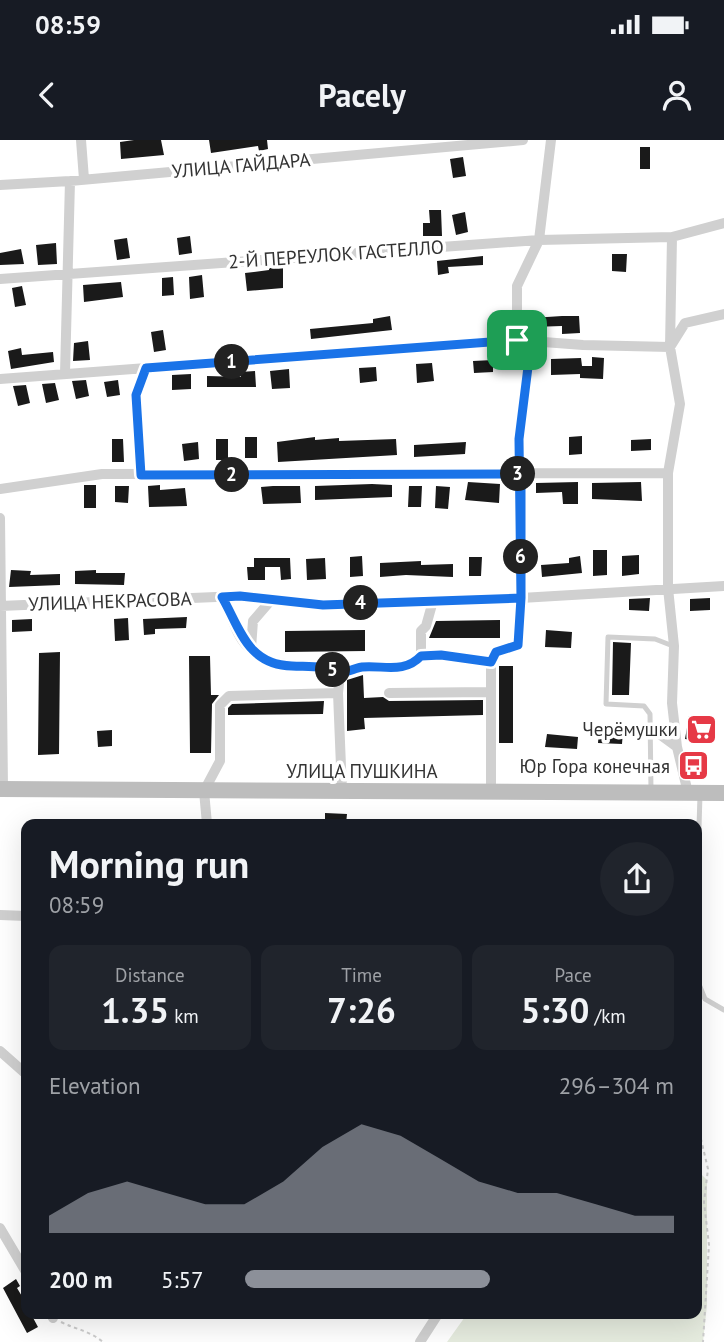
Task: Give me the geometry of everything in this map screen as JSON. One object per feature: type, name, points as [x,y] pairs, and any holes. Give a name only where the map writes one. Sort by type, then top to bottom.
[{"type":"main road","name":"УЛИЦА ПУШКИНА","points":[[2,789],[724,793]]},
{"type":"street","points":[[81,140],[84,179]]},
{"type":"street","name":"УЛИЦА ГАЙДАРА","points":[[0,185],[523,140]]},
{"type":"street","points":[[491,792],[491,662],[496,652],[518,645],[521,598],[519,439],[528,367],[517,340],[517,286],[539,240],[551,140]]},
{"type":"street","points":[[65,373],[70,181]]},
{"type":"street","name":"2-Й ПЕРЕУЛОК ГАСТЕЛЛО","points":[[0,279],[539,240],[672,237],[724,223]]},
{"type":"street","points":[[672,237],[670,347],[680,404],[668,473],[668,587],[674,646],[672,703],[677,747],[694,793]]},
{"type":"street","points":[[670,347],[685,323],[724,314]]},
{"type":"street","points":[[0,379],[517,340],[670,347]]},
{"type":"street","points":[[141,475],[136,395],[146,368]]},
{"type":"street","points":[[0,489],[102,474],[668,473]]},
{"type":"street","points":[[0,518],[2,789]]},
{"type":"street","name":"УЛИЦА НЕКРАСОВА","points":[[1,606],[222,597],[323,605],[521,598],[668,587],[724,586]]},
{"type":"street","points":[[222,597],[251,648],[284,666],[329,667],[340,674]]},
{"type":"street","points":[[251,648],[253,621],[272,599]]},
{"type":"street","points":[[340,674],[361,667],[404,668],[415,663],[421,656],[421,631],[426,626],[433,601]]},
{"type":"street","points":[[421,656],[441,655],[491,662]]},
{"type":"street","points":[[340,674],[338,693],[342,792]]},
{"type":"street","points":[[388,693],[489,692]]},
{"type":"street","points":[[207,819],[204,791],[220,761],[220,705],[229,696],[338,693]]},
{"type":"street","points":[[651,728],[677,747]]},
{"type":"street","points":[[0,915],[21,916]]},
{"type":"street","points":[[0,1051],[21,1070]]},
{"type":"street","points":[[1,1230],[21,1264]]},
{"type":"street","points":[[420,1342],[435,1319]]},
{"type":"lane","points":[[651,793],[650,714],[644,706],[606,704],[608,637],[655,639],[674,646]]},
{"type":"lane","points":[[694,793],[694,819]]},
{"type":"lane","points":[[702,992],[705,999],[724,1010]]},
{"type":"path","points":[[702,1142],[709,1169],[705,1202],[709,1245],[703,1342]]},
{"type":"path","points":[[57,1319],[72,1328],[87,1329],[103,1342]]},
{"type":"shaded area","points":[[702,1175],[707,1180],[707,1305],[703,1342],[447,1342],[463,1319],[702,1319]]},
{"type":"building","points":[[161,140],[164,155],[121,159],[120,142]]},
{"type":"building","points":[[209,140],[267,140],[268,149],[259,151],[258,146],[211,153]]},
{"type":"building","points":[[640,147],[650,147],[650,169],[640,169]]},
{"type":"building","points":[[463,157],[466,176],[453,178],[450,159]]},
{"type":"building","points":[[429,210],[441,210],[442,236],[423,236],[423,223],[430,223]]},
{"type":"building","points":[[465,212],[468,232],[456,235],[452,215]]},
{"type":"building","points":[[190,236],[192,253],[179,255],[177,238]]},
{"type":"building","points":[[127,238],[130,258],[117,260],[114,240]]},
{"type":"building","points":[[56,243],[57,264],[38,265],[36,245]]},
{"type":"building","points":[[21,249],[24,264],[0,265],[0,253]]},
{"type":"building","points":[[612,254],[627,254],[626,272],[612,271]]},
{"type":"building","points":[[483,256],[483,265],[448,267],[449,273],[438,275],[437,261]]},
{"type":"building","points":[[283,268],[283,288],[247,291],[245,273]]},
{"type":"building","points":[[202,275],[204,297],[190,299],[189,277]]},
{"type":"building","points":[[173,277],[174,295],[162,296],[162,278]]},
{"type":"building","points":[[121,282],[123,297],[84,302],[83,285]]},
{"type":"building","points":[[22,286],[26,305],[15,307],[12,288]]},
{"type":"building","points":[[390,316],[392,330],[311,339],[310,329],[373,323],[373,319]]},
{"type":"building","points":[[579,316],[580,333],[562,334],[562,326],[532,327],[532,318]]},
{"type":"building","points":[[163,330],[166,350],[154,352],[151,332]]},
{"type":"building","points":[[88,341],[90,360],[73,361],[74,343]]},
{"type":"building","points":[[21,348],[22,355],[53,352],[54,362],[11,369],[8,351]]},
{"type":"building","points":[[592,357],[604,358],[603,379],[580,378],[580,374],[551,375],[551,359],[581,358],[582,366],[592,366]]},
{"type":"building","points":[[493,360],[493,372],[474,373],[473,361]]},
{"type":"building","points":[[432,363],[434,381],[417,383],[416,364]]},
{"type":"building","points":[[376,367],[377,381],[360,383],[359,368]]},
{"type":"building","points":[[289,369],[290,388],[272,389],[270,371]]},
{"type":"building","points":[[255,371],[256,387],[207,387],[207,376],[241,377],[240,372]]},
{"type":"building","points":[[191,374],[191,389],[172,390],[172,375]]},
{"type":"building","points":[[86,380],[89,396],[76,399],[72,381]]},
{"type":"building","points":[[118,380],[120,395],[107,397],[104,382]]},
{"type":"building","points":[[55,383],[59,400],[46,403],[42,384]]},
{"type":"building","points":[[26,385],[30,403],[18,406],[13,386]]},
{"type":"building","points":[[582,436],[582,454],[569,455],[569,437]]},
{"type":"building","points":[[245,437],[257,437],[257,458],[245,458]]},
{"type":"building","points":[[315,437],[315,440],[339,438],[339,441],[396,439],[397,455],[278,462],[277,442]]},
{"type":"building","points":[[112,439],[123,439],[124,462],[112,462]]},
{"type":"building","points":[[216,439],[228,439],[228,460],[216,460]]},
{"type":"building","points":[[651,439],[651,450],[631,451],[631,440]]},
{"type":"building","points":[[198,442],[199,459],[184,461],[182,444]]},
{"type":"building","points":[[466,442],[465,454],[414,457],[414,445]]},
{"type":"building","points":[[468,482],[500,484],[499,503],[465,500]]},
{"type":"building","points":[[578,482],[578,504],[563,504],[562,492],[536,493],[536,483]]},
{"type":"building","points":[[641,482],[642,501],[592,499],[592,483]]},
{"type":"building","points":[[84,485],[96,485],[96,508],[84,508]]},
{"type":"building","points":[[160,485],[160,490],[185,488],[187,506],[149,507],[148,486]]},
{"type":"building","points":[[392,485],[392,497],[315,500],[315,486]]},
{"type":"building","points":[[115,486],[129,486],[128,503],[115,502]]},
{"type":"building","points":[[300,486],[301,503],[263,504],[261,487]]},
{"type":"building","points":[[409,486],[422,486],[421,507],[408,507]]},
{"type":"building","points":[[436,486],[450,487],[448,509],[435,508]]},
{"type":"building","points":[[593,550],[607,550],[607,575],[593,576]]},
{"type":"building","points":[[639,555],[639,574],[622,576],[622,556]]},
{"type":"building","points":[[362,556],[363,576],[350,577],[350,557]]},
{"type":"building","points":[[580,556],[582,573],[542,577],[541,565],[569,563],[569,558]]},
{"type":"building","points":[[469,557],[482,557],[481,576],[469,576]]},
{"type":"building","points":[[254,558],[290,558],[291,579],[281,580],[280,567],[265,567],[265,580],[248,580],[247,567],[254,567]]},
{"type":"building","points":[[325,558],[326,579],[307,580],[306,559]]},
{"type":"building","points":[[421,561],[421,565],[453,564],[453,577],[380,577],[380,563]]},
{"type":"building","points":[[11,570],[31,571],[30,575],[60,574],[60,585],[9,587]]},
{"type":"building","points":[[96,570],[96,573],[125,573],[124,585],[75,584],[75,571]]},
{"type":"building","points":[[650,598],[649,611],[629,610],[629,599]]},
{"type":"building","points":[[710,598],[710,610],[690,611],[690,599]]},
{"type":"building","points":[[187,617],[186,628],[155,629],[155,634],[144,635],[143,619]]},
{"type":"building","points":[[128,618],[129,640],[115,641],[114,619]]},
{"type":"building","points":[[32,619],[32,631],[12,632],[12,620]]},
{"type":"building","points":[[500,620],[500,638],[429,638],[436,621]]},
{"type":"building","points":[[365,630],[365,651],[285,652],[285,631]]},
{"type":"building","points":[[546,630],[572,632],[571,648],[545,647]]},
{"type":"building","points":[[613,642],[631,643],[629,695],[612,695]]},
{"type":"building","points":[[60,652],[59,754],[38,755],[39,653]]},
{"type":"building","points":[[189,656],[210,656],[211,695],[219,695],[212,704],[211,753],[190,753]]},
{"type":"building","points":[[499,666],[513,666],[513,743],[499,743]]},
{"type":"building","points":[[363,675],[364,698],[383,697],[389,701],[483,700],[483,715],[364,718],[365,729],[347,731],[347,680]]},
{"type":"building","points":[[324,701],[323,714],[228,715],[228,708],[232,704]]},
{"type":"building","name":"Черёмушки","points":[[689,716],[716,719],[712,743],[685,739]]},
{"type":"building","points":[[112,730],[112,746],[98,747],[97,731]]},
{"type":"building","points":[[599,730],[623,731],[622,744],[598,743]]},
{"type":"building","points":[[547,734],[578,737],[577,749],[545,747]]},
{"type":"building","points":[[325,813],[347,814],[346,819],[325,819]]},
{"type":"building","points":[[16,1279],[20,1286],[17,1288],[21,1295],[21,1319],[34,1319],[38,1327],[27,1333],[3,1288]]},
{"type":"place","name":"Черёмушки","points":[[701,729]]},
{"type":"place","name":"Юр Гора конечная","points":[[693,766]]},
{"type":"route","points":[[517,340],[146,368],[136,395],[141,475],[521,474],[521,598],[323,605],[240,596],[222,597],[247,646],[270,661],[284,666],[329,667],[340,674],[361,667],[404,668],[415,663],[421,656],[441,655],[491,662],[496,652],[518,645],[521,598],[521,536],[521,474],[519,439],[528,367],[517,340]]}]
